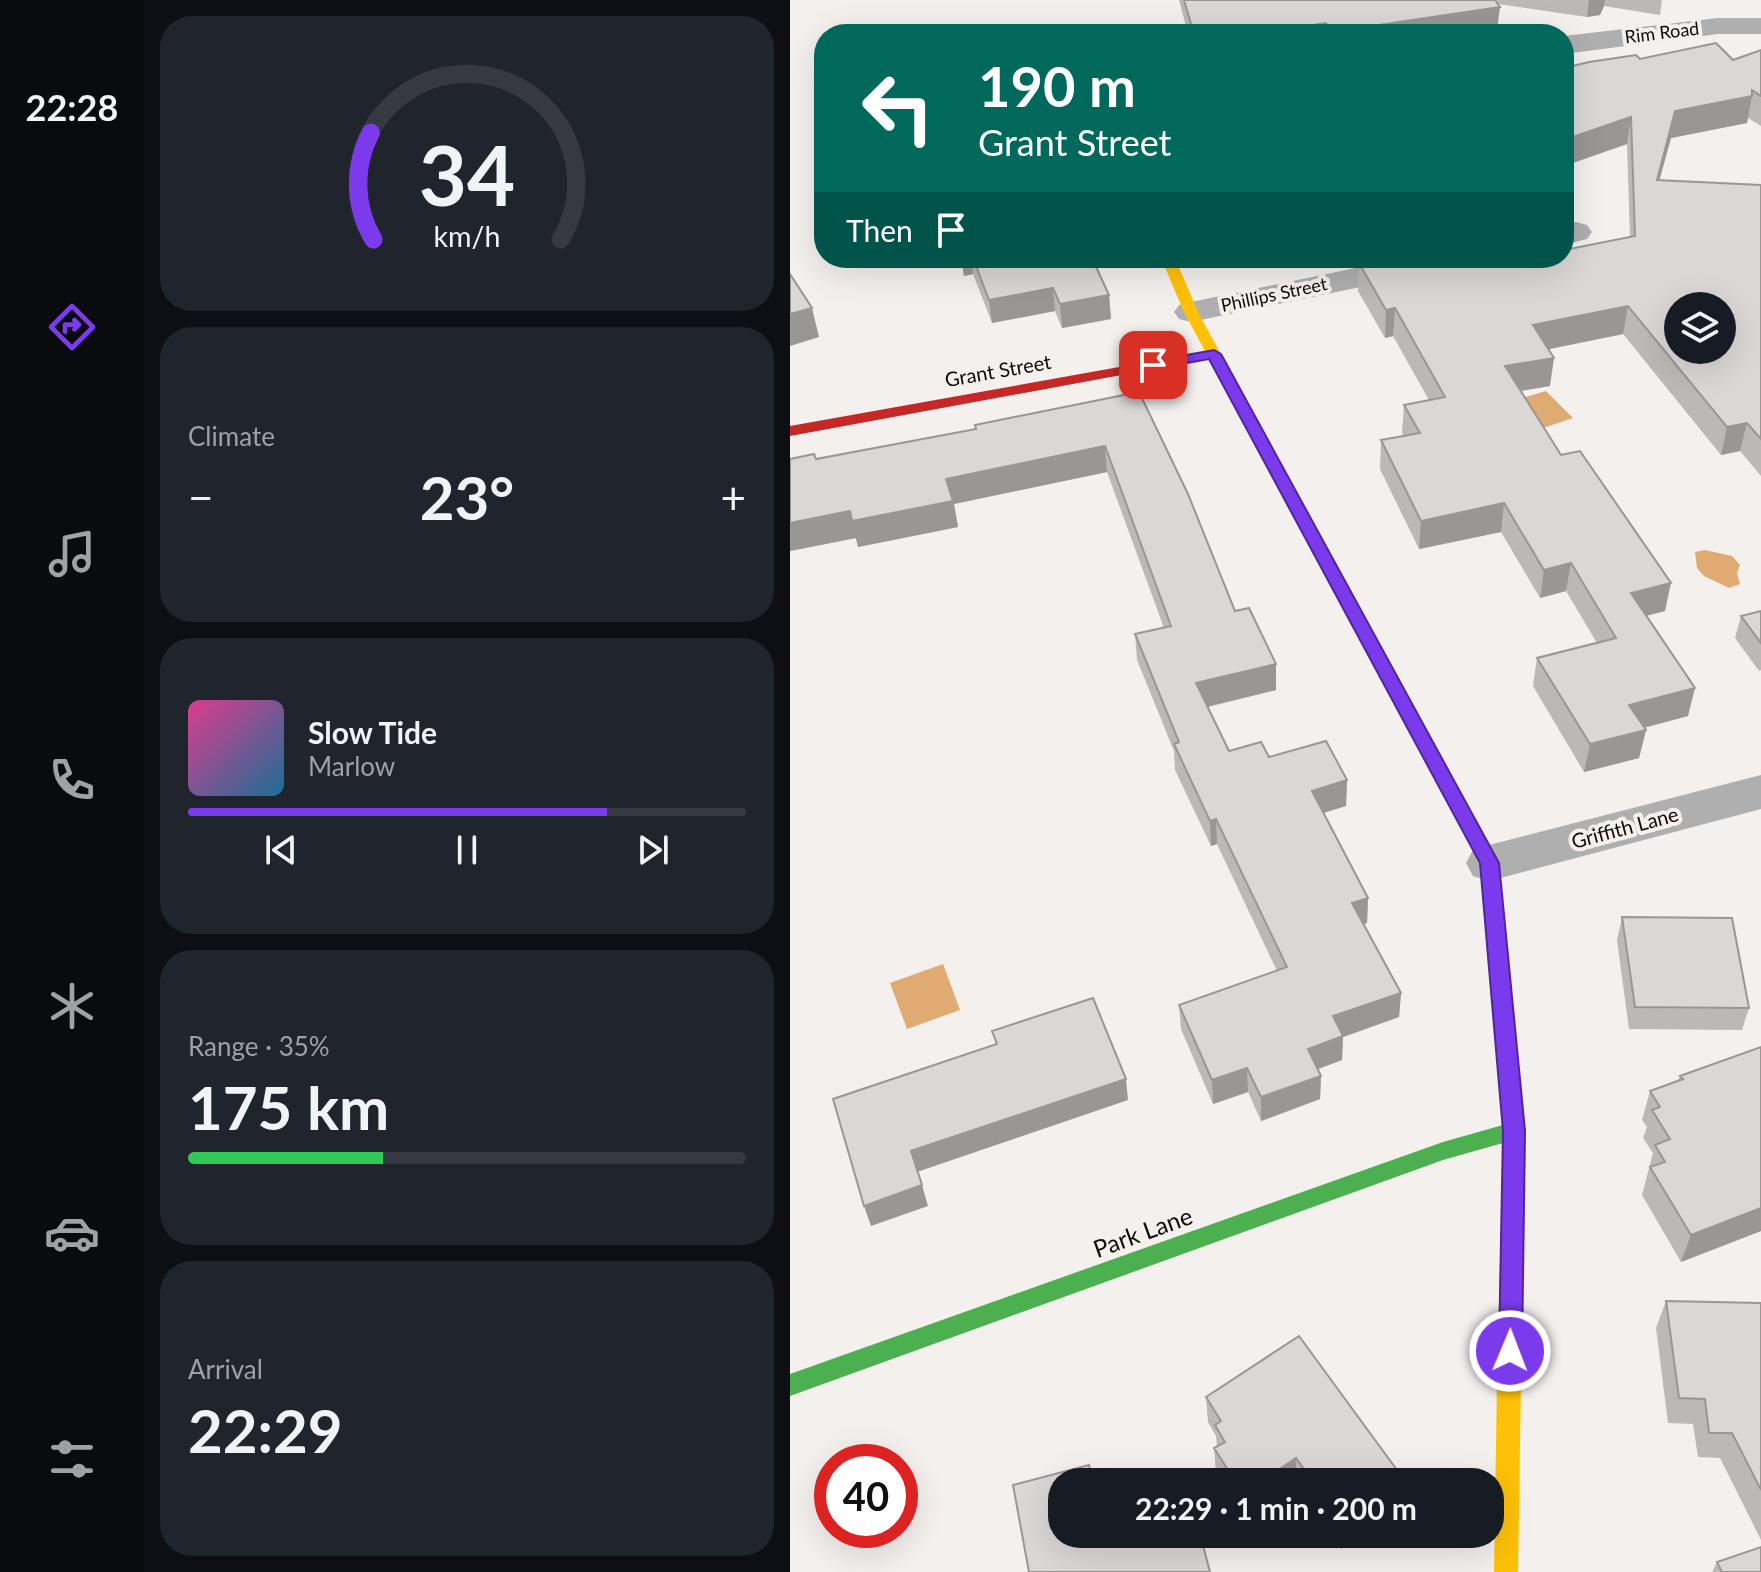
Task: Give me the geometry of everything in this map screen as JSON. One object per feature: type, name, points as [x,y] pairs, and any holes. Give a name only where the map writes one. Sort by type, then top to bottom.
[{"type":"street","name":"Rim Road","points":[[1574,44],[1718,26],[1761,26]]},
{"type":"street","points":[[1172,268],[1191,312],[1489,863],[1514,1131],[1506,1572]]},
{"type":"street","name":"Phillips Street","points":[[1191,312],[1404,268]]},
{"type":"street","name":"Grant Street","points":[[790,431],[1214,354]]},
{"type":"street","name":"Griffith Lane","points":[[1489,863],[1761,792]]},
{"type":"street","name":"Park Lane","points":[[790,1385],[1443,1151],[1514,1131]]},
{"type":"shaded area","points":[[1546,391],[1573,418],[1543,428],[1516,400]]},
{"type":"shaded area","points":[[1705,550],[1732,556],[1740,565],[1737,573],[1740,584],[1729,588],[1704,576],[1697,568],[1695,552]]},
{"type":"shaded area","points":[[943,964],[960,1010],[907,1029],[890,983]]},
{"type":"building","points":[[1184,0],[1495,0],[1500,7],[1386,24],[1191,24]]},
{"type":"building","points":[[1716,43],[1733,60],[1761,50],[1761,96],[1752,90],[1752,96],[1675,111],[1657,180],[1761,185],[1761,439],[1747,423],[1727,427],[1675,364],[1736,364],[1736,292],[1664,292],[1664,350],[1628,306],[1533,325],[1554,358],[1505,366],[1561,455],[1580,451],[1671,583],[1631,593],[1695,688],[1629,705],[1646,730],[1590,744],[1537,658],[1616,638],[1571,563],[1544,570],[1504,503],[1421,521],[1381,440],[1420,433],[1404,405],[1445,397],[1395,308],[1386,310],[1362,268],[1574,268],[1574,248],[1635,236],[1631,117],[1574,137],[1574,66],[1636,55],[1640,59]]},
{"type":"building","points":[[977,268],[1097,268],[1109,295],[1060,304],[1053,288],[989,300]]},
{"type":"building","points":[[790,274],[812,308],[790,314]]},
{"type":"building","points":[[1139,392],[1188,494],[1235,611],[1249,608],[1276,664],[1196,683],[1229,751],[1261,742],[1269,757],[1326,741],[1347,780],[1312,791],[1368,898],[1352,903],[1401,993],[1333,1016],[1343,1036],[1308,1049],[1321,1076],[1261,1097],[1247,1068],[1212,1080],[1179,1005],[1287,967],[1216,819],[1210,821],[1174,744],[1179,742],[1135,634],[1171,626],[1105,446],[946,479],[953,501],[852,521],[850,511],[790,523],[790,459],[814,454],[816,459],[976,429],[975,425]]},
{"type":"building","points":[[1761,611],[1761,643],[1741,616]]},
{"type":"building","points":[[1622,917],[1732,918],[1749,1008],[1635,1007]]},
{"type":"building","points":[[1093,998],[1126,1079],[911,1151],[922,1185],[864,1206],[833,1099],[997,1044],[992,1031]]},
{"type":"building","points":[[1761,1047],[1761,1208],[1691,1235],[1650,1167],[1665,1162],[1655,1145],[1670,1139],[1652,1110],[1660,1107],[1650,1091],[1683,1079],[1680,1076]]},
{"type":"building","points":[[1666,1301],[1761,1303],[1761,1490],[1732,1433],[1709,1433],[1705,1399],[1679,1398]]},
{"type":"building","points":[[1299,1336],[1395,1468],[1303,1468],[1296,1458],[1281,1468],[1227,1468],[1214,1448],[1225,1442],[1215,1425],[1221,1421],[1206,1397]]},
{"type":"building","points":[[1048,1476],[1048,1548],[1204,1548],[1210,1572],[1029,1572],[1013,1485]]},
{"type":"building","points":[[1761,1547],[1761,1572],[1722,1572],[1717,1562]]},
{"type":"traffic: fast","points":[[1496,933],[1514,1131],[1509,1380]]},
{"type":"traffic: fast","points":[[790,1385],[1443,1151],[1514,1131]]},
{"type":"traffic: slow","points":[[1172,268],[1191,312],[1379,660]]},
{"type":"traffic: slow","points":[[1506,1572],[1509,1380]]},
{"type":"traffic: jam","points":[[790,431],[1214,354]]},
{"type":"traffic: jam","points":[[1379,660],[1489,863],[1496,933]]},
{"type":"route","points":[[1153,365],[1214,354],[1489,863],[1514,1131],[1510,1351]]}]
